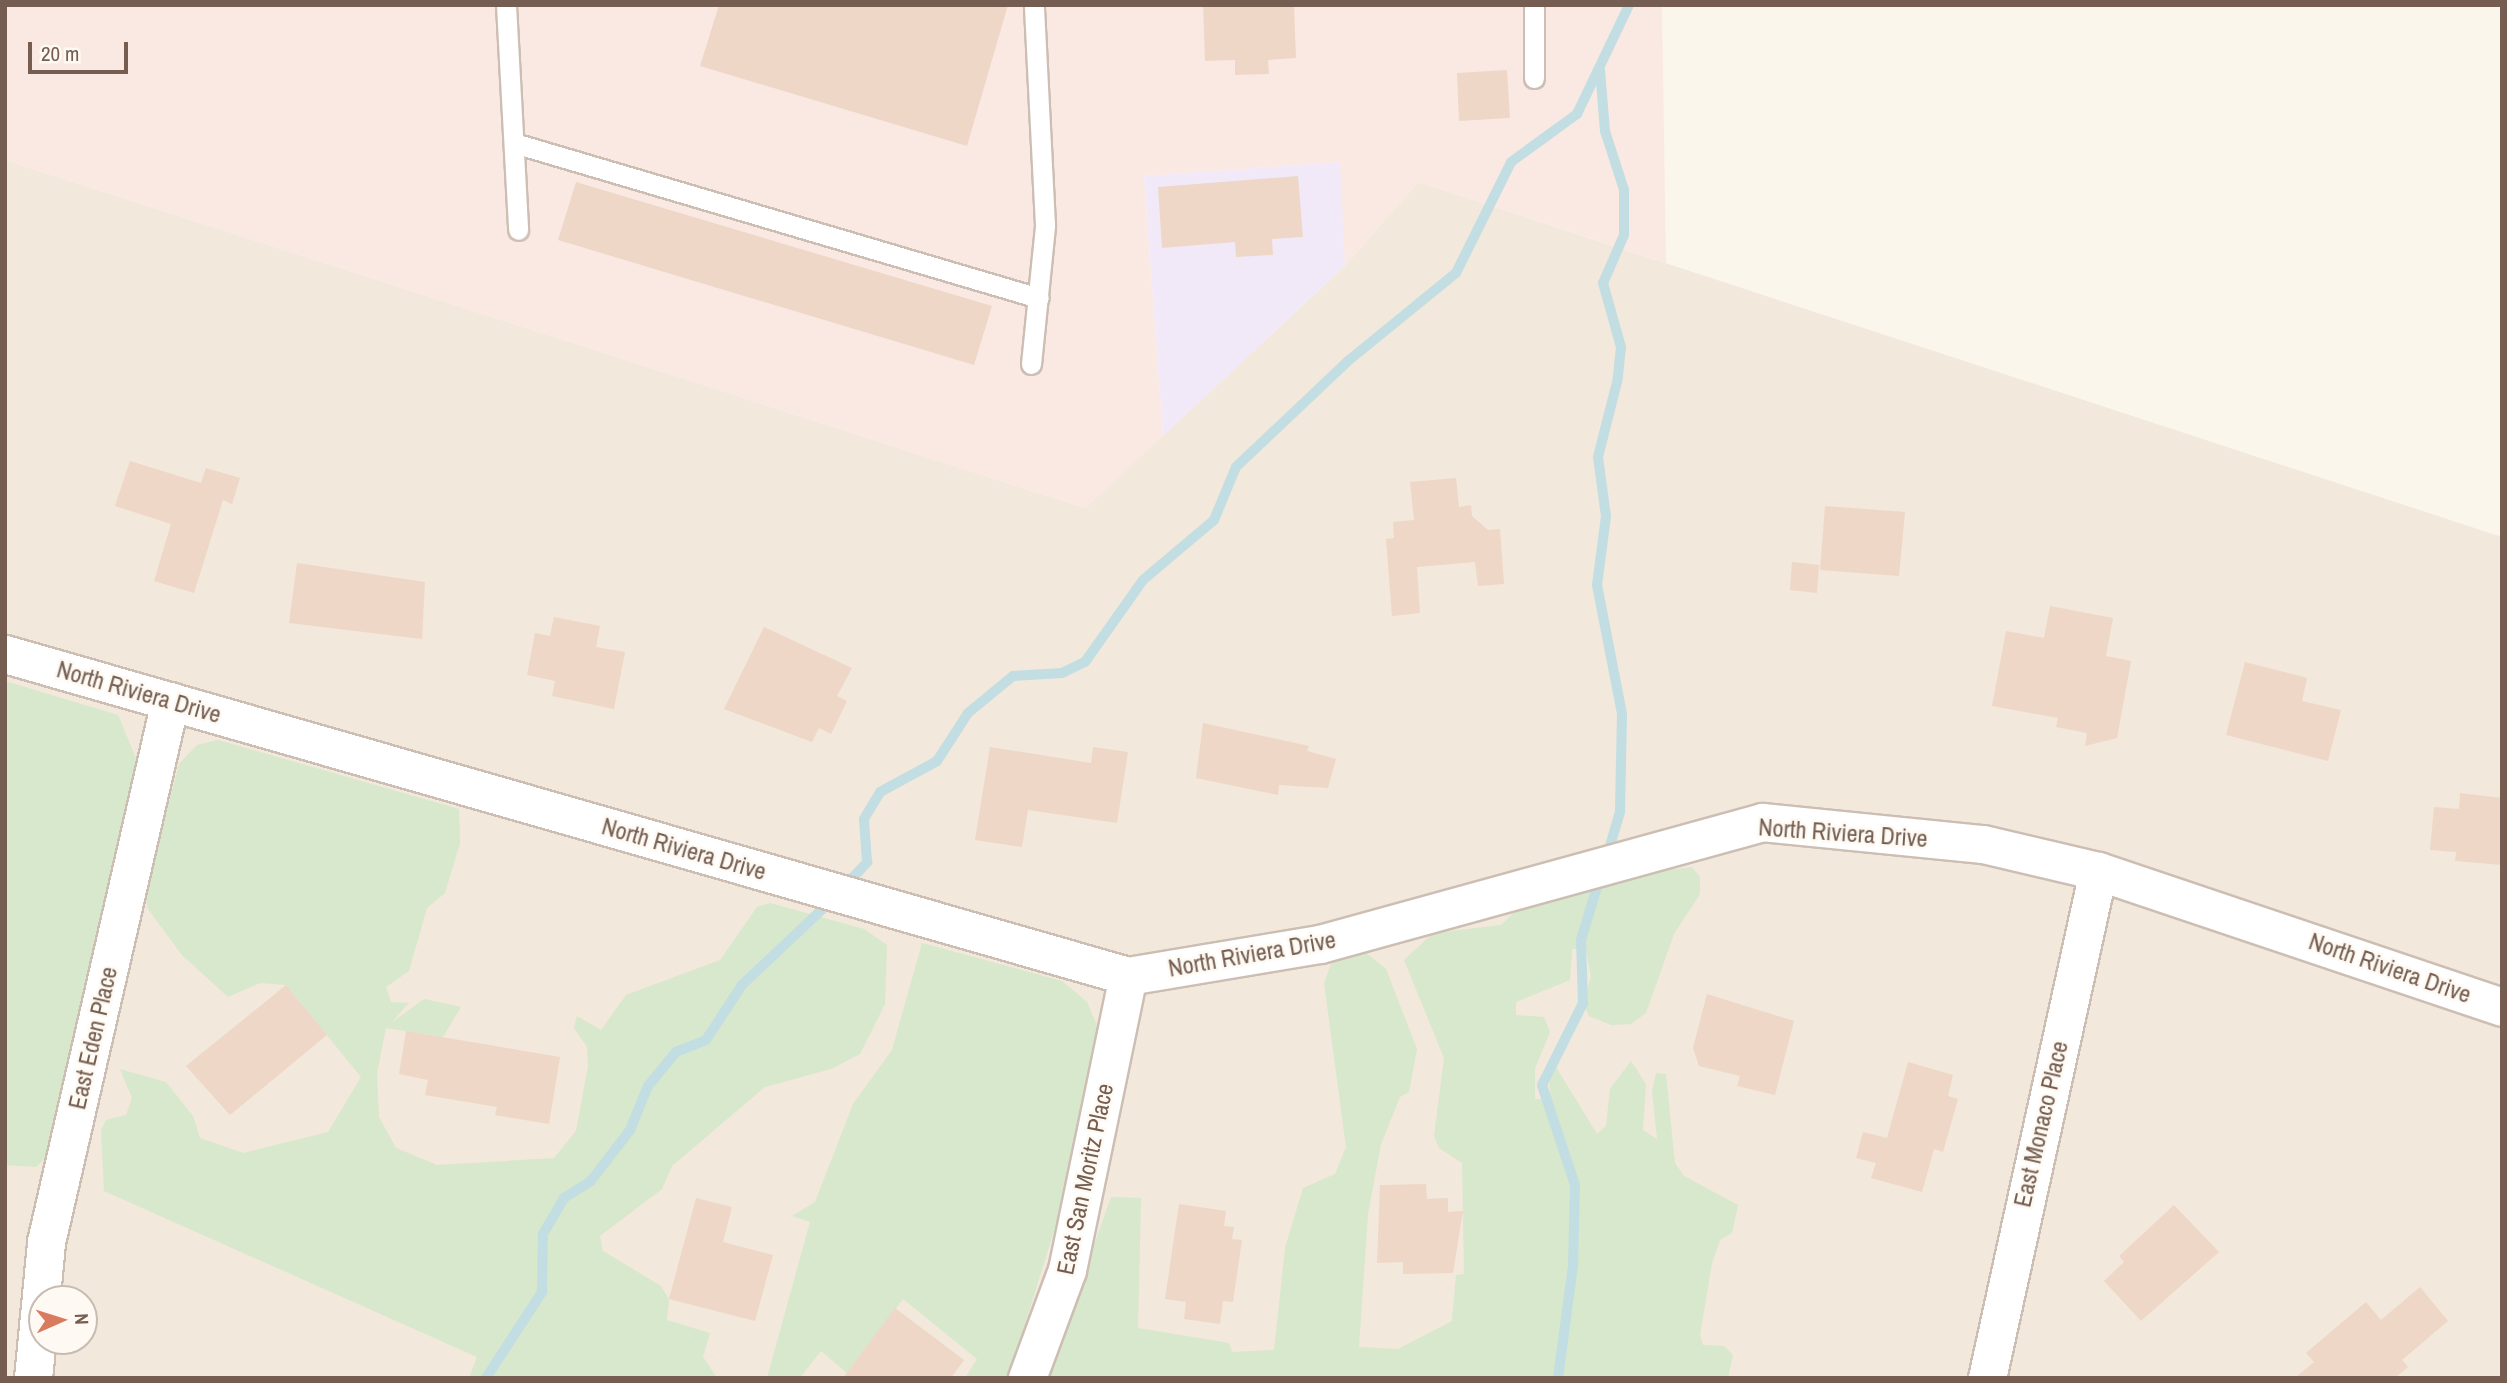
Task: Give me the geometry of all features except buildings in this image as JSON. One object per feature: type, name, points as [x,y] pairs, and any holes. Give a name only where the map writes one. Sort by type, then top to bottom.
[{"type":"street","name":"North Riviera Drive","points":[[5,654],[1128,976],[1320,944],[1762,822],[1983,844],[2098,871],[2502,1007]]},
{"type":"street","name":"East Eden Place","points":[[33,1378],[46,1242],[170,701]]},
{"type":"street","name":"East Monaco Place","points":[[1987,1378],[2098,871]]},
{"type":"street","name":"East San Moritz Place","points":[[1027,1378],[1067,1270],[1128,976]]},
{"type":"lane","points":[[506,5],[518,230]]},
{"type":"lane","points":[[1031,365],[1045,225],[1034,5]]},
{"type":"lane","points":[[1534,5],[1534,78]]},
{"type":"lane","points":[[514,143],[1039,298]]},
{"type":"shaded area","points":[[5,5],[1662,5],[1666,263],[1418,182],[1345,266],[1339,162],[1144,176],[1163,436],[1085,508],[5,160]]},
{"type":"shaded area","points":[[5,160],[1085,508],[1345,266],[1418,182],[2502,537],[2502,1378],[5,1378]]},
{"type":"shaded area","points":[[1340,162],[1345,266],[1163,436],[1144,176]]},
{"type":"green space","points":[[5,681],[118,715],[137,761],[84,990],[57,1147],[36,1167],[5,1165]]},
{"type":"green space","points":[[218,740],[459,809],[460,843],[445,893],[427,908],[409,971],[386,987],[391,1002],[409,1003],[391,1023],[424,999],[461,1007],[443,1037],[386,1028],[377,1073],[379,1117],[396,1148],[437,1165],[554,1158],[576,1131],[588,1066],[587,1047],[574,1028],[577,1016],[601,1030],[626,995],[720,960],[757,907],[770,903],[864,929],[887,945],[885,1004],[860,1054],[831,1069],[765,1087],[672,1166],[662,1189],[600,1236],[603,1251],[661,1286],[669,1299],[667,1320],[710,1333],[703,1357],[717,1378],[469,1378],[477,1357],[104,1191],[101,1130],[106,1120],[126,1115],[132,1098],[120,1069],[166,1082],[193,1116],[200,1138],[243,1153],[328,1132],[361,1077],[286,985],[260,983],[228,997],[182,955],[148,909],[145,894],[179,764],[197,745]]},
{"type":"green space","points":[[1692,867],[1700,877],[1700,894],[1674,934],[1646,1013],[1631,1024],[1611,1025],[1589,1016],[1583,1003],[1591,977],[1586,949],[1572,949],[1570,980],[1516,1002],[1516,1015],[1544,1017],[1550,1032],[1535,1068],[1535,1099],[1550,1099],[1549,1073],[1556,1067],[1597,1134],[1606,1126],[1610,1089],[1631,1061],[1646,1084],[1643,1130],[1657,1139],[1652,1091],[1656,1073],[1666,1074],[1675,1163],[1684,1176],[1738,1205],[1732,1233],[1720,1240],[1712,1263],[1700,1335],[1703,1345],[1724,1346],[1733,1355],[1728,1378],[1047,1378],[1111,1197],[1141,1198],[1138,1328],[1229,1343],[1232,1352],[1274,1350],[1285,1248],[1303,1188],[1335,1174],[1346,1147],[1324,983],[1334,956],[1360,948],[1386,969],[1417,1049],[1409,1092],[1400,1097],[1381,1144],[1368,1214],[1359,1347],[1398,1349],[1452,1321],[1456,1275],[1464,1274],[1462,1163],[1439,1148],[1434,1136],[1444,1058],[1404,960],[1433,933],[1501,925],[1524,903],[1611,878]]},
{"type":"green space","points":[[922,943],[1062,981],[1087,1002],[1101,1035],[1068,1186],[1016,1353],[1006,1378],[965,1378],[977,1359],[903,1299],[847,1373],[821,1351],[800,1378],[767,1378],[810,1222],[792,1216],[815,1202],[853,1104],[892,1050]]},
{"type":"waterway","points":[[845,886],[867,862],[864,819],[880,792],[937,761],[968,713],[1013,676],[1062,673],[1085,662],[1143,580],[1214,520],[1236,467],[1348,361],[1456,273],[1511,162],[1577,114],[1629,5]]},
{"type":"waterway","points":[[1600,70],[1605,131],[1624,190],[1624,235],[1603,283],[1621,347],[1618,378],[1598,457],[1606,516],[1597,585],[1622,714],[1620,812],[1607,856]]},
{"type":"waterway","points":[[1558,1378],[1573,1266],[1575,1185],[1542,1085],[1583,1003],[1581,940],[1600,877]]},
{"type":"waterway","points":[[486,1378],[542,1292],[543,1234],[564,1198],[590,1182],[630,1130],[648,1086],[676,1052],[706,1040],[742,985],[832,900]]}]
